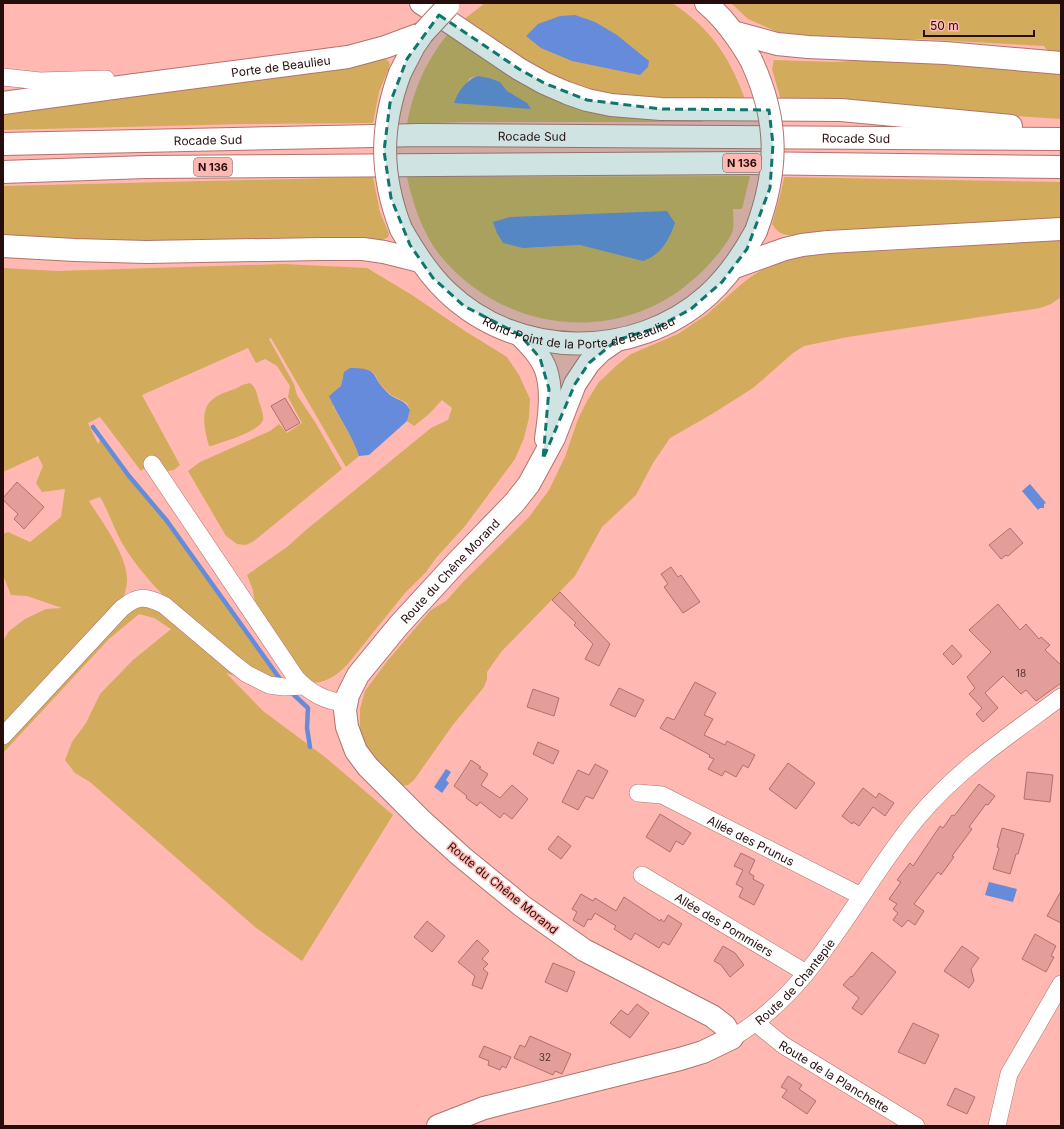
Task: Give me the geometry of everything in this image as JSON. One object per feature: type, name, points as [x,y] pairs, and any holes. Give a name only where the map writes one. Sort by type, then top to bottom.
[{"type":"main road","points":[[421,3],[519,69],[544,83],[567,93],[595,102],[617,106],[661,109],[841,110],[1019,126],[1056,139]]},
{"type":"main road","name":"Rond-Point de la Porte de Beaulieu","points":[[449,4],[423,33],[414,46],[400,73],[390,103],[384,151],[387,183],[401,229],[420,261],[448,293],[464,306],[501,327],[520,335],[539,340],[578,344],[598,343],[637,335],[656,328],[680,316],[707,296],[722,282],[735,267],[747,249],[756,231],[770,188],[773,166],[771,122],[767,101],[751,60],[733,32],[721,17],[706,3]]},
{"type":"main road","points":[[733,32],[777,44],[808,47],[945,53],[1061,63]]},
{"type":"main road","name":"Porte de Beaulieu","points":[[3,103],[348,57],[385,47],[423,33]]},
{"type":"main road","name":"Rocade Sud","points":[[3,144],[421,135],[1056,139]]},
{"type":"main road","name":"N 136","points":[[3,172],[178,167],[742,163],[1061,167]]},
{"type":"main road","points":[[735,267],[769,253],[802,245],[828,242],[1061,229]]},
{"type":"main road","points":[[3,246],[146,252],[320,248],[364,249],[384,252],[420,261]]},
{"type":"main road","name":"Route du Chêne Morand","points":[[520,335],[540,358],[546,371],[549,389],[543,459]]},
{"type":"main road","name":"Route du Chêne Morand","points":[[617,340],[601,351],[590,363],[575,384],[554,438],[529,484],[515,502],[399,625],[363,668],[352,685],[346,702],[347,727],[352,743],[361,759],[422,821],[462,857],[522,906],[564,937],[604,961],[712,1016],[725,1026],[732,1038]]},
{"type":"main road","name":"Route de Chantepie","points":[[438,1126],[484,1108],[680,1059],[703,1052],[732,1038]]},
{"type":"street","points":[[3,77],[20,80],[59,82],[119,78],[135,85]]},
{"type":"street","points":[[152,464],[271,642],[304,686],[319,696],[336,702],[346,702]]},
{"type":"street","points":[[3,736],[122,608],[137,598],[154,600],[172,611],[234,664],[258,680],[269,685],[304,686]]},
{"type":"street","name":"Route de Chantepie","points":[[732,1038],[756,1023],[781,1000],[806,973],[824,950],[904,835],[932,801],[990,749],[1061,697]]},
{"type":"street","name":"Allée des Prunus","points":[[638,793],[662,795],[861,896]]},
{"type":"street","name":"Allée des Pommiers","points":[[642,875],[806,973]]},
{"type":"street","points":[[997,1126],[1009,1074],[1061,984]]},
{"type":"street","name":"Route de la Planchette","points":[[756,1023],[789,1049],[916,1126]]},
{"type":"highlighted area","points":[[439,15],[519,69],[544,83],[587,100],[661,109],[769,110],[773,144],[770,188],[747,249],[722,282],[691,309],[656,328],[617,340],[589,363],[575,384],[543,459],[549,389],[540,358],[520,335],[464,306],[433,278],[410,245],[391,198],[384,151],[390,103],[407,59]]},
{"type":"shaded area","points":[[485,3],[672,3],[698,23],[718,46],[734,72],[746,102],[644,100],[592,91],[543,72],[462,21]]},
{"type":"shaded area","points":[[731,3],[1061,3],[1061,52],[1048,51],[1044,46],[918,39],[858,39],[784,35],[748,19]]},
{"type":"shaded area","points":[[451,30],[517,76],[702,115],[703,122],[464,122],[407,124],[413,98],[423,74],[428,63]],"holes":[[[478,76],[500,82],[507,91],[527,103],[461,91],[470,78]]]},
{"type":"shaded area","points":[[386,59],[390,65],[379,92],[373,123],[244,124],[3,130],[3,110]]},
{"type":"shaded area","points":[[774,60],[836,62],[890,61],[1061,73],[1061,119],[781,100],[772,69]]},
{"type":"shaded area","points":[[750,176],[742,209],[733,209],[733,230],[731,235],[706,268],[666,299],[633,314],[598,322],[563,322],[528,315],[495,301],[465,281],[439,254],[433,245],[423,227],[415,207],[407,177]],"holes":[[[671,236],[591,247],[580,245],[523,248]]]},
{"type":"shaded area","points":[[373,177],[380,212],[389,234],[388,237],[383,240],[362,238],[315,238],[162,242],[3,237],[3,186]]},
{"type":"shaded area","points":[[784,177],[1061,182],[1061,222],[786,235],[780,233],[772,224]]},
{"type":"shaded area","points":[[1061,240],[1061,297],[1051,304],[1040,308],[848,337],[804,346],[793,353],[753,388],[670,438],[653,463],[636,495],[602,527],[575,576],[501,652],[487,672],[487,679],[484,687],[452,726],[414,780],[408,785],[401,786],[372,757],[364,743],[360,729],[360,709],[365,691],[388,660],[431,610],[446,601],[463,582],[529,517],[549,490],[565,457],[578,419],[587,401],[599,382],[631,354],[678,334],[706,315],[755,274],[771,265],[788,260],[824,252],[885,251]]},
{"type":"shaded area","points":[[283,264],[367,268],[412,295],[507,357],[519,375],[530,399],[529,418],[524,438],[515,459],[465,526],[436,558],[426,572],[405,593],[347,665],[325,681],[315,683],[309,682],[255,604],[253,590],[247,575],[287,547],[431,428],[448,420],[452,408],[442,400],[429,414],[414,426],[407,421],[410,410],[407,403],[391,395],[379,383],[376,376],[372,372],[343,376],[341,386],[333,406],[354,442],[359,456],[346,467],[271,338],[269,339],[294,384],[297,395],[315,422],[342,469],[254,541],[246,545],[237,544],[226,536],[188,471],[200,462],[270,431],[279,424],[287,433],[302,423],[288,397],[290,386],[277,366],[265,359],[256,363],[248,348],[142,395],[180,465],[174,470],[164,472],[155,458],[141,471],[100,417],[88,423],[98,444],[100,440],[128,477],[166,522],[279,681],[262,678],[172,604],[141,570],[127,551],[100,497],[89,501],[119,550],[126,571],[127,581],[124,596],[3,731],[3,641],[9,631],[25,619],[46,609],[62,608],[27,596],[11,595],[3,575],[3,534],[8,532],[30,542],[61,517],[65,489],[42,492],[36,483],[43,466],[38,456],[3,472],[3,268],[57,271]]},
{"type":"shaded area","points":[[250,383],[256,391],[263,420],[255,429],[209,446],[204,421],[206,409],[209,403],[219,395]]},
{"type":"shaded area","points":[[147,605],[163,611],[239,677],[226,673],[263,711],[325,757],[393,815],[302,961],[255,927],[90,782],[75,773],[65,760],[72,742],[86,723],[100,694],[133,660],[171,629],[154,618],[139,614],[109,639],[3,753],[3,740],[127,610]]},
{"type":"water","points":[[575,15],[595,22],[617,35],[649,61],[648,67],[640,75],[572,61],[541,48],[526,36],[538,24],[560,16]]},
{"type":"water","points":[[478,76],[500,82],[507,91],[527,103],[531,109],[454,103],[463,86]]},
{"type":"water","points":[[667,211],[675,223],[670,235],[664,246],[655,255],[643,261],[580,245],[523,248],[503,243],[493,222],[510,217]]},
{"type":"water","points":[[350,368],[363,369],[372,372],[380,385],[390,395],[404,402],[410,410],[407,421],[369,455],[359,456],[353,440],[329,396],[341,386],[344,372]]},
{"type":"water","points":[[1030,484],[1046,503],[1044,504],[1044,508],[1040,508],[1038,510],[1022,491]]},
{"type":"water","points":[[446,769],[451,772],[446,780],[449,783],[442,793],[434,787]]},
{"type":"water","points":[[989,882],[1017,889],[1013,902],[985,895]]},
{"type":"building","points":[[285,398],[300,423],[286,431],[271,406]]},
{"type":"building","points":[[17,482],[44,507],[24,529],[14,519],[18,514],[3,500],[3,498]]},
{"type":"building","points":[[1010,528],[1023,543],[1008,556],[1006,555],[1001,559],[989,545]]},
{"type":"building","points":[[671,567],[678,577],[681,575],[700,602],[683,613],[664,587],[668,584],[661,574]]},
{"type":"building","points":[[560,592],[610,644],[599,666],[585,659],[593,644],[574,625],[576,623],[552,600]]},
{"type":"building","points":[[998,604],[1020,630],[1026,624],[1039,639],[1041,637],[1050,645],[1045,650],[1061,665],[1061,683],[1036,701],[1026,690],[1021,694],[1003,676],[985,693],[998,708],[983,722],[976,714],[982,708],[969,694],[975,688],[967,677],[991,652],[969,630]]},
{"type":"building","points":[[952,645],[962,656],[953,665],[943,654]]},
{"type":"building","points":[[695,682],[716,693],[704,715],[713,719],[704,735],[725,745],[727,741],[755,755],[748,768],[743,765],[736,777],[725,771],[722,776],[708,769],[714,759],[709,757],[710,755],[660,728],[667,717],[674,720]]},
{"type":"building","points":[[619,688],[644,700],[635,717],[610,705]]},
{"type":"building","points":[[533,689],[559,698],[554,716],[527,707]]},
{"type":"building","points":[[538,742],[559,751],[553,764],[533,754]]},
{"type":"building","points":[[471,760],[488,774],[481,785],[500,798],[512,785],[528,799],[512,819],[504,813],[500,818],[480,802],[477,806],[454,786]]},
{"type":"building","points":[[788,763],[815,783],[796,809],[769,789]]},
{"type":"building","points":[[595,764],[608,771],[593,799],[586,796],[578,810],[562,802],[578,770],[589,775]]},
{"type":"building","points":[[1027,772],[1053,775],[1050,802],[1024,799]]},
{"type":"building","points":[[979,784],[995,796],[988,805],[986,804],[969,827],[972,829],[952,856],[954,857],[941,875],[938,872],[914,904],[924,911],[915,925],[908,920],[902,927],[893,920],[898,913],[893,909],[897,904],[889,899],[901,882],[897,880],[910,863],[913,866],[940,826],[943,828],[952,815],[954,816]]},
{"type":"building","points":[[863,788],[876,798],[879,793],[894,803],[885,816],[873,807],[859,826],[853,822],[852,824],[842,816]]},
{"type":"building","points":[[660,814],[691,833],[683,845],[676,841],[670,852],[646,837]]},
{"type":"building","points":[[1002,828],[1024,834],[1010,874],[993,869],[999,848],[997,847]]},
{"type":"building","points":[[558,836],[571,846],[561,859],[548,849]]},
{"type":"building","points":[[741,853],[755,860],[749,873],[754,876],[753,879],[764,885],[754,905],[739,897],[743,888],[736,884],[743,870],[734,866]]},
{"type":"building","points":[[1061,891],[1061,923],[1047,916]]},
{"type":"building","points":[[581,894],[593,901],[595,898],[616,911],[624,897],[660,921],[661,919],[664,922],[668,915],[682,924],[669,945],[663,942],[659,948],[635,933],[631,940],[614,929],[616,926],[595,913],[591,920],[588,919],[584,927],[573,920],[577,912],[572,909]]},
{"type":"building","points":[[427,921],[445,936],[432,952],[414,937]]},
{"type":"building","points":[[1035,934],[1056,946],[1051,956],[1054,957],[1046,972],[1022,959]]},
{"type":"building","points":[[477,940],[489,951],[482,959],[488,964],[483,969],[488,973],[482,989],[472,985],[475,976],[458,962]]},
{"type":"building","points":[[723,946],[735,953],[744,965],[730,977],[721,965],[714,961]]},
{"type":"building","points":[[962,946],[979,958],[971,969],[974,981],[969,988],[944,971]]},
{"type":"building","points":[[872,952],[896,972],[862,1015],[852,1008],[859,998],[843,985],[851,976],[852,977]]},
{"type":"building","points":[[553,963],[575,972],[567,992],[545,982]]},
{"type":"building","points":[[637,1004],[649,1013],[630,1038],[610,1023],[621,1010],[628,1015]]},
{"type":"building","points":[[913,1023],[939,1035],[925,1064],[898,1052]]},
{"type":"building","points":[[530,1036],[571,1054],[562,1074],[555,1071],[553,1075],[514,1058],[520,1045],[525,1047]]},
{"type":"building","points":[[484,1046],[511,1057],[506,1068],[502,1066],[500,1070],[488,1065],[489,1061],[479,1057]]},
{"type":"building","points":[[788,1076],[802,1085],[799,1089],[816,1101],[807,1114],[782,1097],[787,1090],[781,1087]]},
{"type":"building","points":[[955,1088],[975,1097],[967,1114],[947,1105]]},
{"type":"waterway","points":[[93,427],[129,476],[167,521],[280,679]]},
{"type":"waterway","points":[[294,695],[308,708],[307,728],[310,747]]}]
